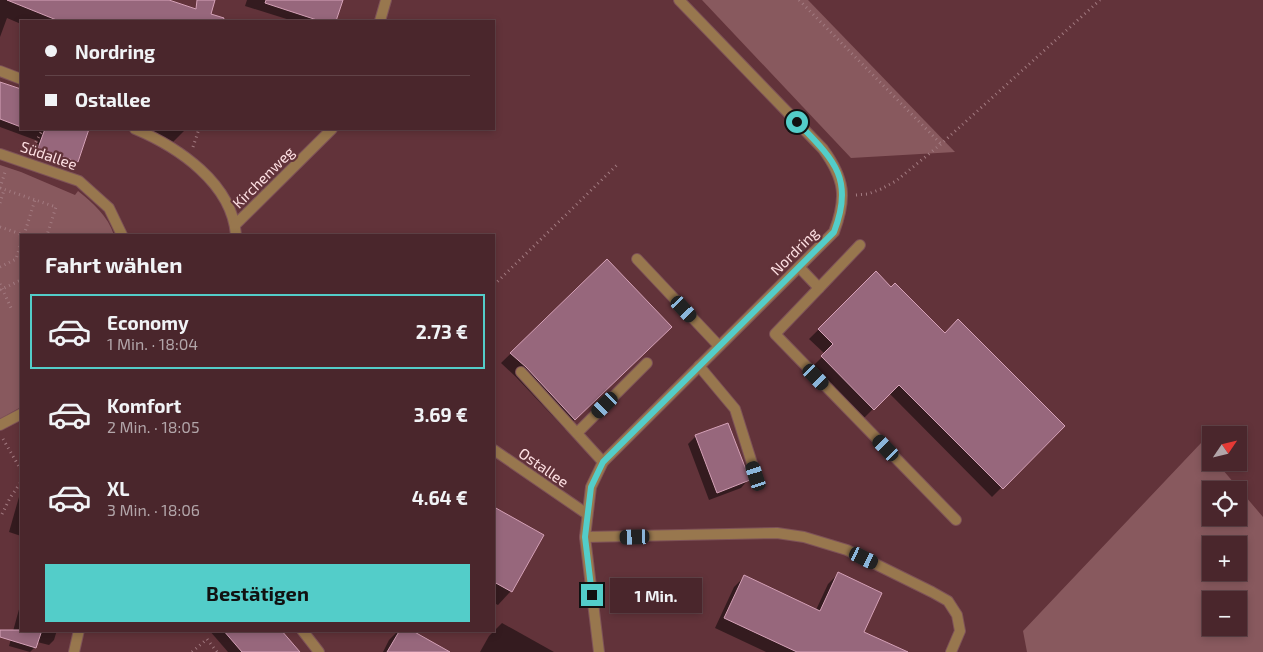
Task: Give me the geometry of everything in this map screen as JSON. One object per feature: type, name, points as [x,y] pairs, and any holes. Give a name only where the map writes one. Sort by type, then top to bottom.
[{"type":"lane","points":[[380,20],[386,0]]},
{"type":"lane","name":"Nordring","points":[[587,514],[591,487],[603,462],[834,232],[841,214],[843,197],[840,179],[834,164],[823,149],[679,0]]},
{"type":"lane","points":[[0,71],[20,79]]},
{"type":"lane","points":[[137,130],[176,151],[209,179],[224,198],[236,230]]},
{"type":"lane","name":"Kirchenweg","points":[[236,230],[331,130]]},
{"type":"lane","name":"Südallee","points":[[0,154],[79,181],[109,208],[122,234]]},
{"type":"lane","points":[[860,245],[775,334],[956,520]]},
{"type":"lane","points":[[637,258],[719,346]]},
{"type":"lane","points":[[799,266],[819,288]]},
{"type":"lane","points":[[576,433],[647,363]]},
{"type":"lane","points":[[698,366],[735,409],[756,476]]},
{"type":"lane","points":[[521,372],[603,462]]},
{"type":"lane","points":[[0,425],[20,415]]},
{"type":"lane","name":"Ostallee","points":[[495,451],[587,514]]},
{"type":"lane","points":[[587,514],[585,537],[599,652]]},
{"type":"lane","points":[[585,537],[777,534],[804,537],[847,550],[948,601],[957,615],[960,631],[951,652]]},
{"type":"lane","points":[[74,652],[79,632]]},
{"type":"lane","points":[[304,632],[319,652]]},
{"type":"path","points":[[799,0],[941,144]]},
{"type":"path","points":[[843,197],[868,194],[896,181],[941,144],[1100,0]]},
{"type":"path","points":[[23,161],[40,137],[43,130]]},
{"type":"path","points":[[495,284],[619,163]]},
{"type":"path","points":[[0,203],[4,174]]},
{"type":"path","points":[[1,189],[56,207],[47,234]]},
{"type":"path","points":[[24,234],[35,200]]},
{"type":"path","points":[[0,228],[21,234]]},
{"type":"path","points":[[0,267],[16,259],[20,246]]},
{"type":"path","points":[[1,290],[20,280]]},
{"type":"path","points":[[0,284],[1,290],[12,310]]},
{"type":"path","points":[[0,434],[20,468]]},
{"type":"path","points":[[2,514],[20,483]]},
{"type":"path","points":[[192,652],[207,639],[217,652]]},
{"type":"shaded area","points":[[702,0],[808,0],[955,152],[851,158]]},
{"type":"shaded area","points":[[0,165],[75,195],[78,191],[104,216],[114,234],[20,234],[20,408],[0,419]]},
{"type":"shaded area","points":[[1201,443],[1202,471],[1224,471],[1232,481],[1202,481],[1202,526],[1247,526],[1247,498],[1263,517],[1263,652],[1027,652],[1023,631]]},
{"type":"building","points":[[7,0],[169,0],[196,9],[197,0],[215,0],[211,14],[224,18],[223,20],[57,20]]},
{"type":"building","points":[[266,0],[343,0],[336,20],[317,20],[265,3]]},
{"type":"building","points":[[0,82],[20,89],[20,127],[0,119]]},
{"type":"building","points":[[45,130],[89,130],[78,162],[38,148]]},
{"type":"building","points":[[607,259],[672,327],[575,420],[526,367],[510,353]]},
{"type":"building","points":[[876,271],[891,287],[895,283],[945,333],[958,319],[1065,426],[1003,489],[899,385],[874,410],[821,356],[833,344],[818,329]]},
{"type":"building","points":[[728,423],[750,480],[717,493],[695,435]]},
{"type":"building","points":[[495,508],[544,535],[512,592],[495,583]]},
{"type":"building","points":[[838,572],[882,593],[864,632],[908,652],[797,652],[724,618],[744,575],[820,611]]},
{"type":"building","points":[[0,630],[41,632],[36,648],[0,637]]},
{"type":"building","points":[[225,632],[283,632],[300,652],[242,652]]},
{"type":"building","points":[[399,632],[415,632],[450,652],[387,652]]},
{"type":"route","points":[[592,595],[585,537],[591,487],[603,462],[834,232],[841,214],[843,197],[840,179],[834,164],[823,149],[797,122]]}]
